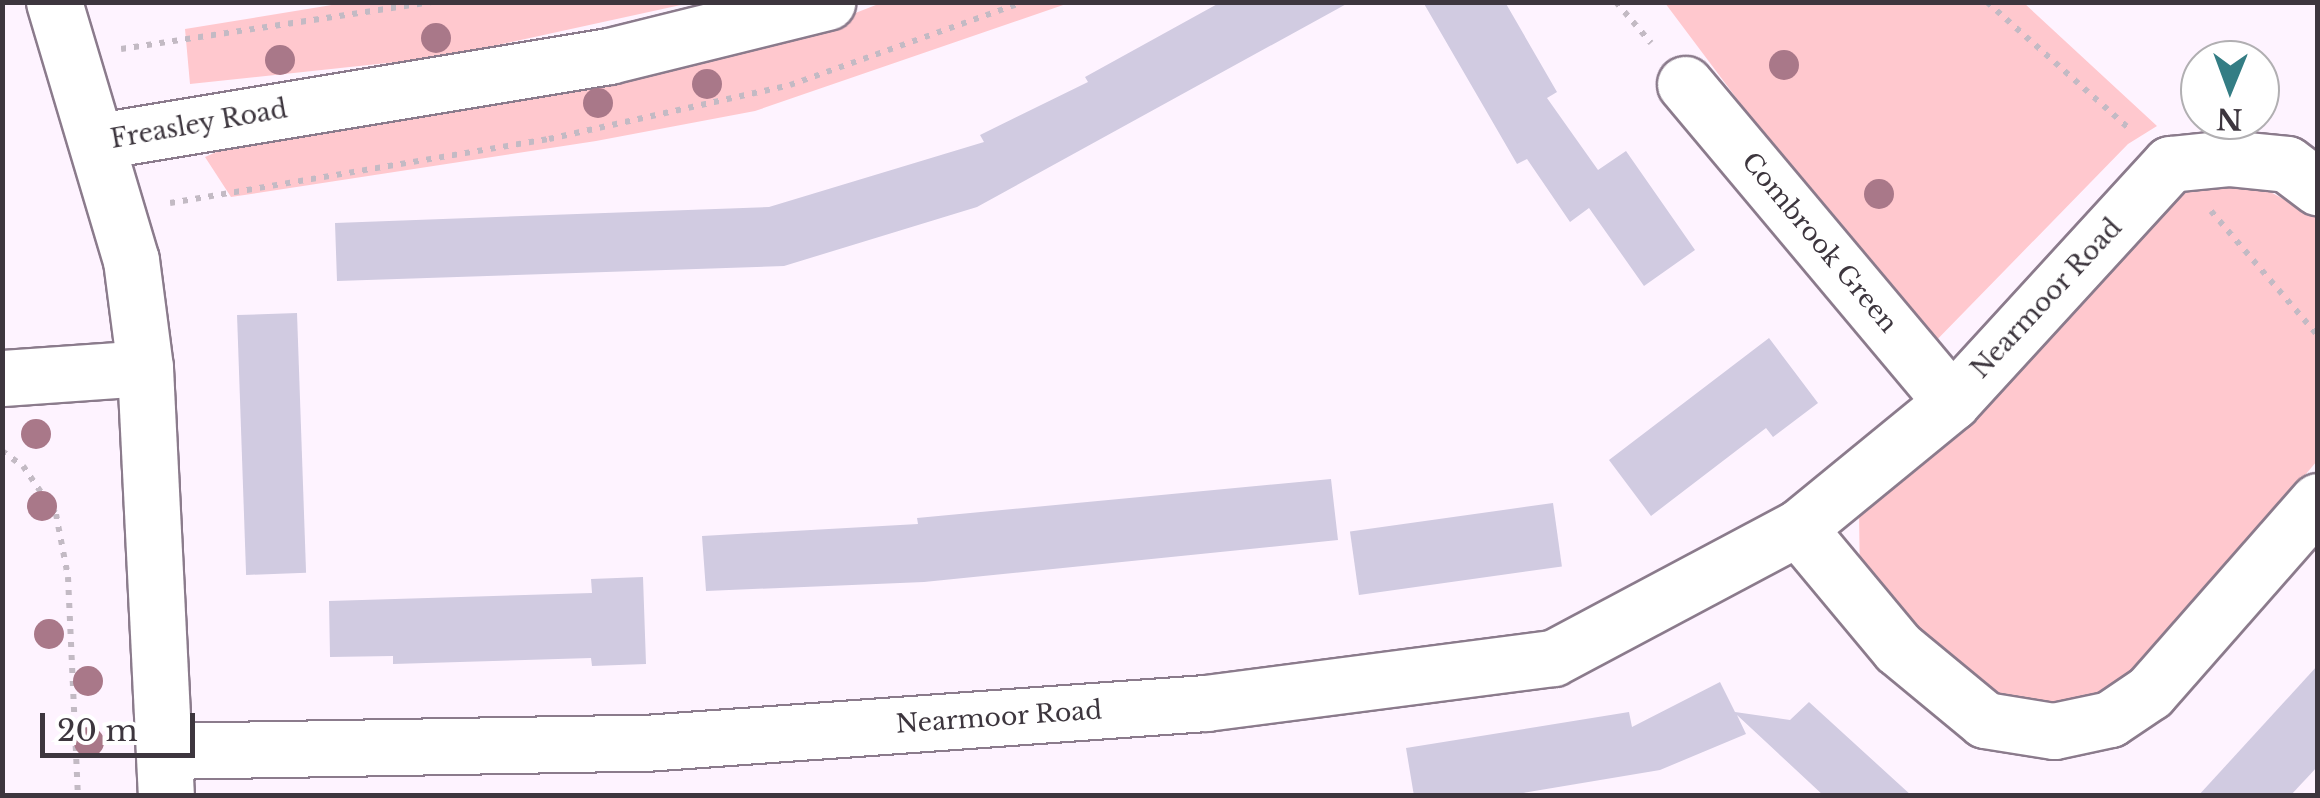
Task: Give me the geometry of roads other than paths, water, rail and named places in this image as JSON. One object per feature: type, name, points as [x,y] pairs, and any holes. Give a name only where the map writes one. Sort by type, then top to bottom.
[{"type":"street","name":"Freasley Road","points":[[166,773],[145,368],[118,212],[99,141],[609,56],[827,2]]},
{"type":"street","points":[[61,28],[99,141]]},
{"type":"street","name":"Combrook Green","points":[[1685,84],[1952,402]]},
{"type":"street","name":"Nearmoor Road","points":[[166,773],[1206,704],[1553,658],[1798,528],[1952,402],[2170,164],[2228,158],[2287,164],[2318,187]]},
{"type":"street","points":[[2,378],[145,368]]},
{"type":"street","points":[[1798,528],[1898,648],[1985,720],[2054,731],[2110,719],[2150,692],[2318,501]]}]
